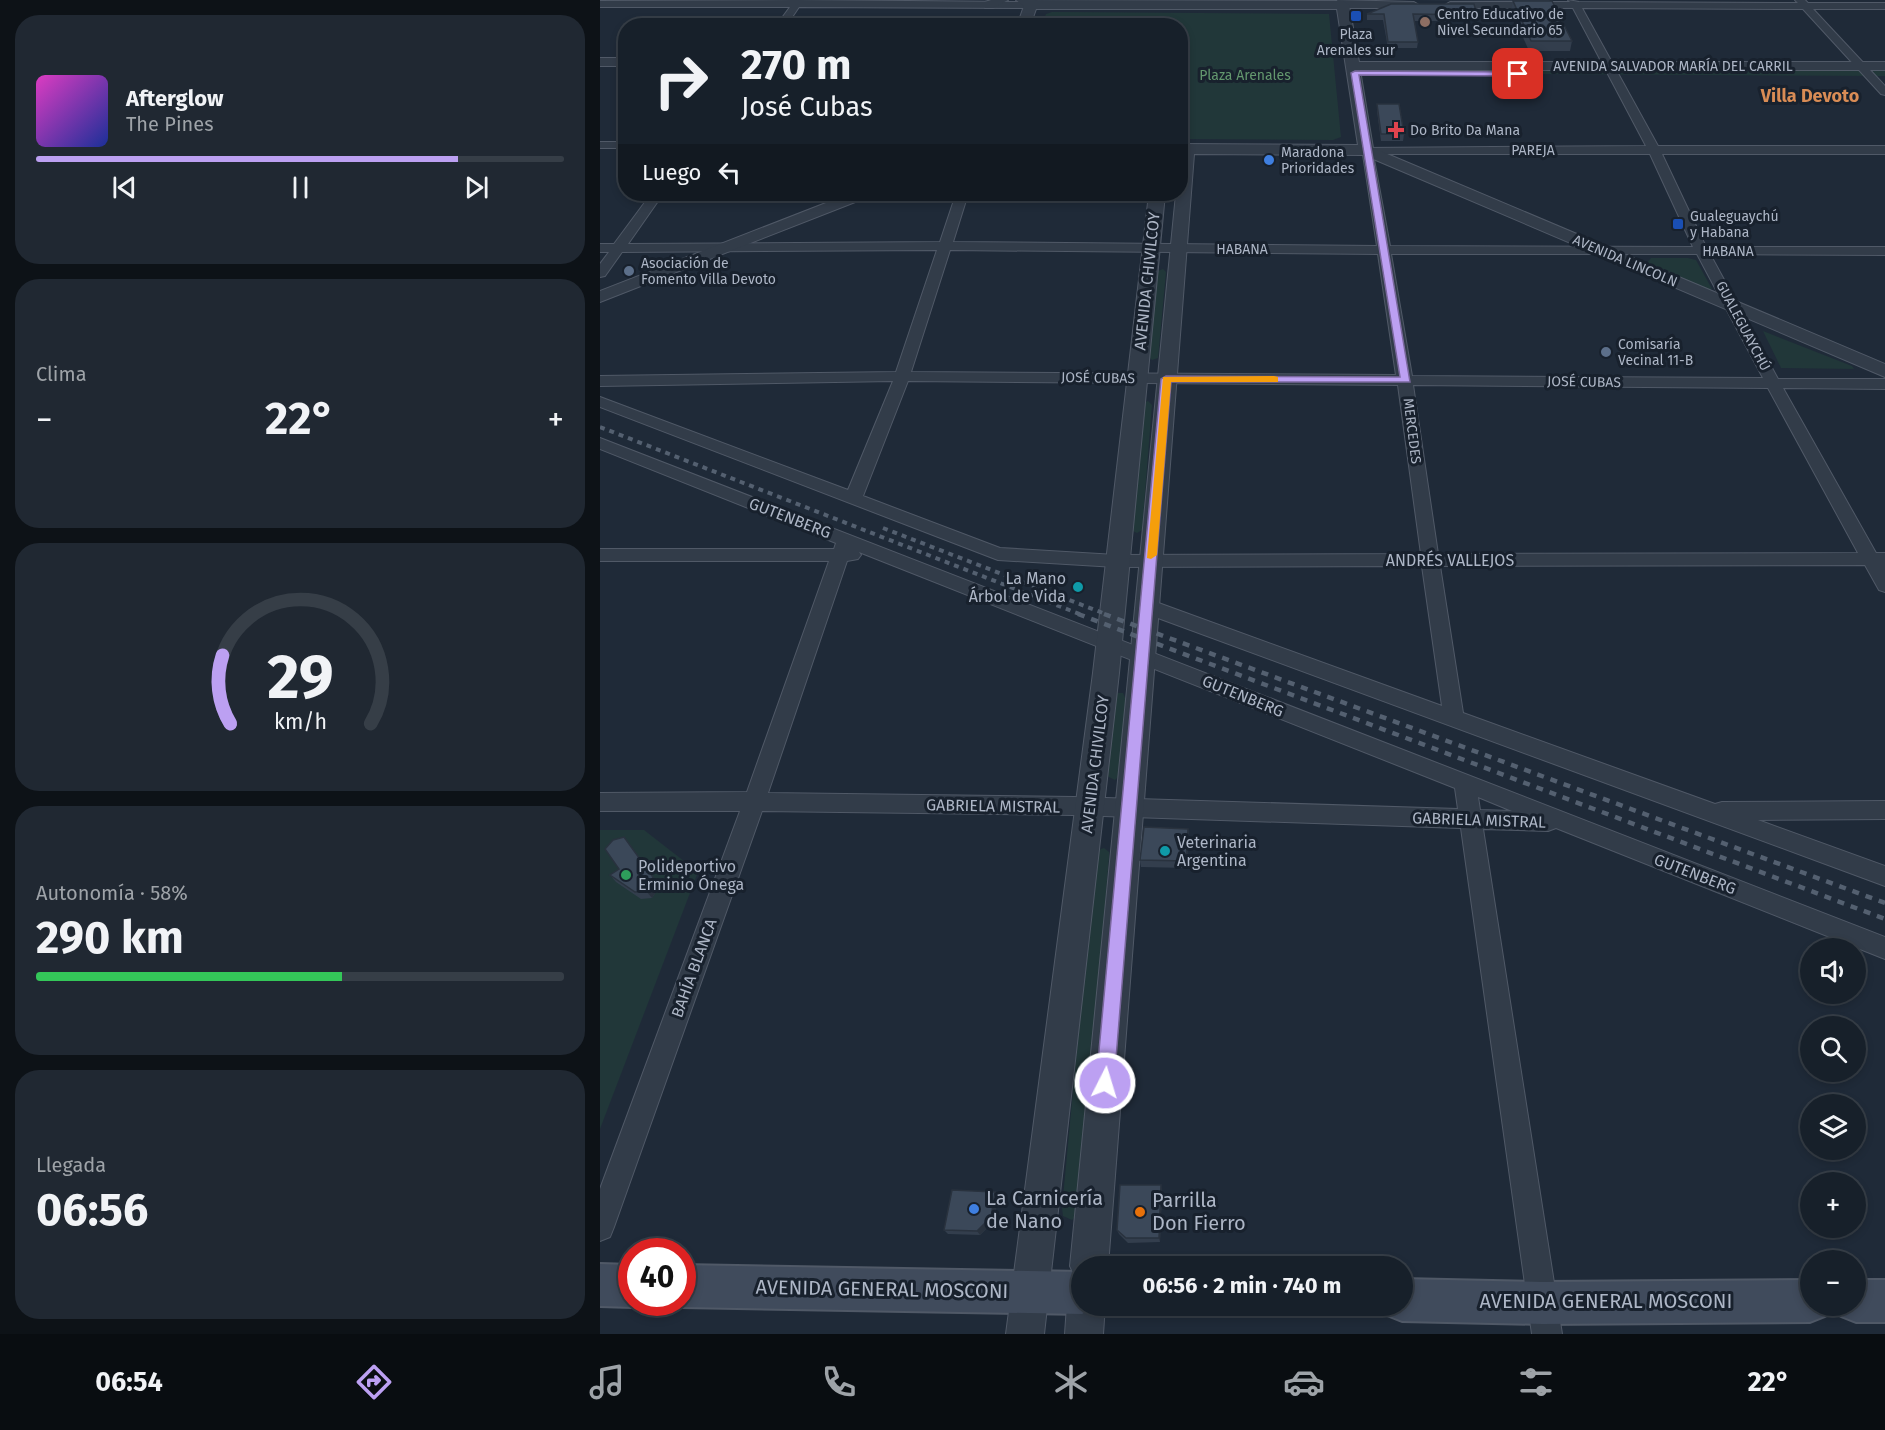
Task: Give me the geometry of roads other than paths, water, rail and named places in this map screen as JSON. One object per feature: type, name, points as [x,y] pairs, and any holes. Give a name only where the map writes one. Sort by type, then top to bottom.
[{"type":"main road","points":[[600,1285],[618,1286]]},
{"type":"main road","name":"AVENIDA GENERAL MOSCONI","points":[[696,1286],[1071,1293]]},
{"type":"main road","name":"AVENIDA GENERAL MOSCONI","points":[[1413,1301],[1545,1318],[1800,1302]]},
{"type":"main road","points":[[1866,1301],[1885,1301]]},
{"type":"street","points":[[989,5],[1002,0]]},
{"type":"street","points":[[1879,0],[1885,1]]},
{"type":"street","points":[[787,18],[799,2]]},
{"type":"street","points":[[600,4],[799,2],[989,5],[1028,2],[1195,2],[1425,5]]},
{"type":"street","points":[[1025,18],[1028,2]]},
{"type":"street","name":"MERCEDES","points":[[1342,3],[1366,150],[1386,250],[1406,380],[1429,560],[1454,720]]},
{"type":"street","name":"GUALEGUAYCHÚ","points":[[1574,3],[1654,150],[1702,251],[1773,383],[1878,559],[1885,585]]},
{"type":"street","points":[[1803,3],[1885,92]]},
{"type":"street","points":[[1437,5],[1803,3],[1885,6]]},
{"type":"street","points":[[600,62],[618,62]]},
{"type":"street","name":"AVENIDA SALVADOR MARÍA DEL CARRIL","points":[[1866,71],[1885,66]]},
{"type":"street","name":"AVENIDA SALVADOR MARÍA DEL CARRIL","points":[[1354,70],[1866,71],[1885,76]]},
{"type":"street","points":[[600,71],[618,71]]},
{"type":"street","points":[[600,145],[618,145]]},
{"type":"street","name":"PAREJA","points":[[1188,149],[1885,150]]},
{"type":"street","name":"AVENIDA LINCOLN","points":[[1366,150],[1885,371]]},
{"type":"street","points":[[600,273],[652,201]]},
{"type":"street","points":[[600,297],[844,201]]},
{"type":"street","points":[[600,402],[853,499],[902,376],[960,201]]},
{"type":"street","name":"AVENIDA CHIVILCOY","points":[[1025,1334],[1090,808],[1156,201]]},
{"type":"street","name":"AVENIDA CHIVILCOY","points":[[1090,1256],[1141,655],[1180,249],[1182,201]]},
{"type":"street","name":"HABANA","points":[[600,248],[945,246],[1150,249],[1885,251]]},
{"type":"street","name":"JOSÉ CUBAS","points":[[600,381],[902,376],[1885,384]]},
{"type":"street","name":"GUTENBERG","points":[[600,443],[844,547],[886,557],[1141,655],[1885,948]]},
{"type":"street","name":"ANDRÉS VALLEJOS","points":[[853,499],[998,554],[1015,558],[1116,561],[1878,559]]},
{"type":"street","points":[[600,555],[844,547]]},
{"type":"street","name":"BAHÍA BLANCA","points":[[600,1227],[755,801],[844,547]]},
{"type":"street","points":[[1146,606],[1885,876]]},
{"type":"street","points":[[1465,784],[1545,1318]]},
{"type":"street","name":"GABRIELA MISTRAL","points":[[600,802],[755,801],[1128,808],[1566,823]]},
{"type":"street","points":[[1710,811],[1885,810]]},
{"type":"street","points":[[1084,1334],[1085,1316]]},
{"type":"railway","points":[[600,427],[1082,615]]},
{"type":"railway","points":[[883,528],[1108,615]]},
{"type":"railway","points":[[1078,614],[1885,919]]},
{"type":"railway","points":[[1104,614],[1885,903]]},
{"type":"place","name":"Plaza Arenales sur","points":[[1356,16]]},
{"type":"place","name":"Centro Educativo de Nivel Secundario 65","points":[[1425,22]]},
{"type":"place","name":"Do Brito Da Mana","points":[[1396,130]]},
{"type":"place","name":"Maradona Prioridades","points":[[1269,160]]},
{"type":"place","name":"Gualeguaychú y Habana","points":[[1678,224]]},
{"type":"place","name":"Asociación de Fomento Villa Devoto","points":[[629,271]]},
{"type":"place","name":"Comisaría Vecinal 11-B","points":[[1606,352]]},
{"type":"place","name":"La Mano Árbol de Vida","points":[[1078,587]]},
{"type":"place","name":"Veterinaria Argentina","points":[[1165,851]]},
{"type":"place","name":"Polideportivo Erminio Ónega","points":[[626,875]]},
{"type":"place","name":"La Carnicería de Nano","points":[[974,1209]]},
{"type":"place","name":"Parrilla Don Fierro","points":[[1140,1212]]},
{"type":"district","name":"Villa Devoto","points":[[1810,96]]},
{"type":"park label","name":"Plaza Arenales","points":[[1245,75]]}]
